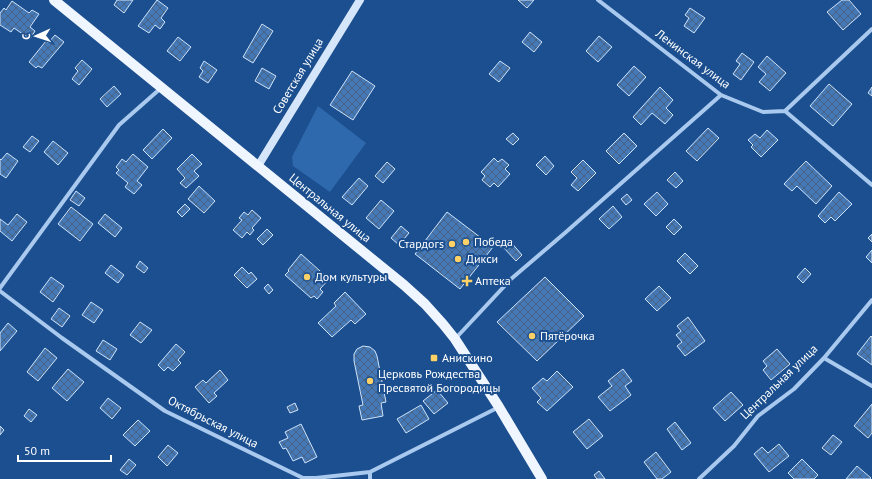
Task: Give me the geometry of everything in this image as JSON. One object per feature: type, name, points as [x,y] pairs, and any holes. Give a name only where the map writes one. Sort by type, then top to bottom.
[{"type":"main road","name":"Центральная улица","points":[[54,0],[404,285],[424,304],[443,324],[454,339],[499,406],[542,479]]},
{"type":"main road","name":"Советская улица","points":[[258,166],[360,0]]},
{"type":"street","name":"Ленинская улица","points":[[598,0],[721,94],[763,112],[785,111]]},
{"type":"street","points":[[872,29],[785,111],[872,185]]},
{"type":"street","points":[[0,288],[119,125],[162,87]]},
{"type":"street","points":[[454,339],[511,279],[721,94]]},
{"type":"street","name":"Октябрьская улица","points":[[0,291],[62,338],[165,411],[303,478],[370,472]]},
{"type":"street","name":"Центральная улица","points":[[699,479],[734,446],[758,416],[794,389],[824,358],[872,300]]},
{"type":"street","points":[[824,358],[872,386]]},
{"type":"street","points":[[370,479],[370,472],[499,406]]},
{"type":"street","points":[[298,479],[303,478]]},
{"type":"shaded area","points":[[318,106],[366,143],[330,192],[293,166],[292,157]]},
{"type":"building","points":[[117,0],[133,0],[124,13],[114,5]]},
{"type":"building","points":[[157,0],[168,8],[161,18],[165,22],[160,29],[155,25],[149,33],[138,26]]},
{"type":"building","points":[[518,0],[534,0],[527,8]]},
{"type":"building","points":[[842,0],[849,0],[861,14],[843,30],[827,12]]},
{"type":"building","points":[[12,1],[29,13],[32,10],[39,14],[30,27],[35,31],[30,39],[14,28],[11,32],[0,25],[0,13],[4,8],[6,10]]},
{"type":"building","points":[[690,8],[705,18],[694,33],[684,26],[689,18],[685,15]]},
{"type":"building","points":[[262,24],[273,31],[253,63],[243,57]]},
{"type":"building","points":[[530,32],[542,42],[534,52],[522,42]]},
{"type":"building","points":[[55,35],[64,42],[42,68],[38,66],[36,68],[29,62],[46,41],[48,43]]},
{"type":"building","points":[[599,36],[612,47],[598,62],[586,51]]},
{"type":"building","points":[[178,37],[191,47],[180,61],[167,51]]},
{"type":"building","points":[[742,53],[754,62],[741,80],[733,74],[740,64],[736,61]]},
{"type":"building","points":[[767,56],[786,73],[770,91],[759,82],[766,74],[758,67]]},
{"type":"building","points":[[82,60],[92,69],[79,85],[72,79],[78,71],[75,68]]},
{"type":"building","points":[[204,61],[217,70],[208,83],[199,77],[203,71],[200,68]]},
{"type":"building","points":[[500,61],[510,68],[499,82],[489,74]]},
{"type":"building","points":[[634,66],[646,77],[629,96],[617,85]]},
{"type":"building","points":[[262,68],[276,76],[269,89],[255,81]]},
{"type":"building","points":[[352,71],[375,86],[353,120],[330,105]]},
{"type":"building","points":[[829,84],[852,104],[833,126],[810,106]]},
{"type":"building","points":[[114,86],[121,94],[107,107],[100,99]]},
{"type":"building","points":[[660,87],[673,100],[666,108],[673,115],[665,124],[652,113],[641,125],[633,117]]},
{"type":"building","points":[[872,87],[872,96],[868,93]]},
{"type":"building","points":[[708,128],[719,138],[697,161],[686,151]]},
{"type":"building","points":[[163,129],[172,138],[152,159],[143,150]]},
{"type":"building","points":[[767,130],[778,140],[761,157],[751,147],[753,145],[748,140],[755,134],[760,138]]},
{"type":"building","points":[[513,133],[519,139],[513,145],[506,139]]},
{"type":"building","points":[[624,133],[637,146],[619,164],[606,151]]},
{"type":"building","points":[[32,136],[39,141],[30,152],[23,147]]},
{"type":"building","points":[[53,141],[68,153],[58,165],[44,152]]},
{"type":"building","points":[[7,153],[18,161],[6,178],[0,174],[0,159],[1,160]]},
{"type":"building","points":[[133,154],[148,167],[137,181],[142,185],[134,194],[125,187],[128,183],[116,173],[119,170],[116,167],[122,159],[126,162]]},
{"type":"building","points":[[192,154],[202,164],[194,171],[199,176],[186,188],[180,183],[185,178],[177,169]]},
{"type":"building","points":[[545,156],[554,166],[546,175],[536,165]]},
{"type":"building","points":[[494,158],[498,162],[502,159],[509,165],[505,169],[510,174],[498,187],[494,183],[490,187],[482,180],[485,176],[481,172]]},
{"type":"building","points":[[583,160],[596,173],[578,191],[571,185],[577,178],[571,172]]},
{"type":"building","points":[[806,161],[832,186],[816,204],[797,186],[792,191],[784,184]]},
{"type":"building","points":[[387,162],[395,169],[383,183],[375,176]]},
{"type":"building","points":[[675,172],[683,181],[676,188],[667,180]]},
{"type":"building","points":[[359,178],[368,186],[352,205],[342,197]]},
{"type":"building","points":[[199,186],[215,201],[204,213],[188,199]]},
{"type":"building","points":[[76,191],[85,198],[79,206],[70,200]]},
{"type":"building","points":[[657,192],[668,204],[656,216],[644,204]]},
{"type":"building","points":[[839,192],[852,204],[835,221],[831,217],[825,223],[818,216]]},
{"type":"building","points":[[627,194],[632,200],[626,205],[621,199]]},
{"type":"building","points":[[381,200],[394,211],[379,229],[366,218]]},
{"type":"building","points":[[185,204],[190,209],[182,217],[177,212]]},
{"type":"building","points":[[613,206],[622,217],[609,229],[599,219]]},
{"type":"building","points":[[71,207],[93,224],[80,241],[58,224]]},
{"type":"building","points":[[252,210],[261,218],[252,228],[254,230],[250,235],[247,232],[242,238],[233,230],[242,220],[239,218],[244,212],[248,215]]},
{"type":"building","points":[[447,212],[493,247],[460,289],[415,254]]},
{"type":"building","points":[[17,214],[27,222],[12,241],[0,231],[0,219],[8,225]]},
{"type":"building","points":[[105,214],[122,228],[115,237],[98,223]]},
{"type":"building","points":[[674,219],[682,227],[674,235],[666,227]]},
{"type":"building","points":[[401,226],[409,233],[399,245],[391,238]]},
{"type":"building","points":[[267,229],[273,235],[263,245],[257,239]]},
{"type":"building","points":[[872,234],[872,242],[868,238]]},
{"type":"building","points":[[510,241],[522,255],[516,261],[503,247]]},
{"type":"building","points":[[872,250],[872,263],[866,257]]},
{"type":"building","points":[[685,253],[698,266],[690,274],[677,261]]},
{"type":"building","name":"Дом культуры","points":[[301,254],[329,279],[320,289],[323,292],[317,299],[314,296],[311,298],[285,275]]},
{"type":"building","points":[[140,261],[148,268],[144,273],[136,267]]},
{"type":"building","points":[[111,265],[124,275],[118,283],[105,273]]},
{"type":"building","points":[[242,267],[249,274],[251,272],[257,279],[247,288],[234,275]]},
{"type":"building","points":[[805,268],[811,274],[803,283],[797,277]]},
{"type":"building","points":[[51,277],[64,286],[53,302],[40,292]]},
{"type":"building","points":[[545,277],[584,316],[537,361],[497,322]]},
{"type":"building","points":[[268,284],[273,290],[269,294],[264,288]]},
{"type":"building","points":[[659,286],[671,298],[657,311],[645,299]]},
{"type":"building","points":[[345,292],[366,314],[355,324],[351,320],[332,337],[318,323],[336,306],[334,303]]},
{"type":"building","points":[[91,302],[103,310],[94,323],[82,315]]},
{"type":"building","points":[[59,308],[70,316],[62,327],[51,319]]},
{"type":"building","points":[[688,317],[705,341],[685,356],[677,346],[682,342],[676,335],[681,331],[677,326]]},
{"type":"building","points":[[140,322],[152,330],[141,343],[130,335]]},
{"type":"building","points":[[8,323],[17,331],[0,351],[0,333]]},
{"type":"building","points":[[871,336],[872,337],[872,365],[857,354]]},
{"type":"building","points":[[103,340],[117,349],[110,360],[96,351]]},
{"type":"building","points":[[176,344],[185,352],[178,360],[181,363],[173,371],[168,367],[164,371],[158,365]]},
{"type":"building","name":"Церковь Рождества Пресвятой Богородицы","points":[[363,346],[370,347],[375,351],[386,402],[381,403],[383,416],[362,420],[359,406],[363,405],[354,361],[354,354],[357,349]]},
{"type":"building","points":[[45,348],[57,358],[38,381],[27,372]]},
{"type":"building","points":[[777,349],[790,364],[771,380],[763,370],[767,366],[763,361]]},
{"type":"building","points":[[68,369],[84,382],[67,401],[52,388]]},
{"type":"building","points":[[623,369],[632,381],[625,386],[631,395],[610,411],[598,397],[612,386],[608,381]]},
{"type":"building","points":[[220,370],[228,380],[214,393],[217,396],[209,403],[195,387],[203,380],[206,383]]},
{"type":"building","points":[[557,371],[573,387],[547,411],[537,402],[541,398],[532,388],[543,378],[547,381]]},
{"type":"building","points":[[437,390],[448,403],[434,414],[423,401]]},
{"type":"building","points":[[731,392],[743,405],[725,421],[713,408]]},
{"type":"building","points":[[108,398],[121,408],[112,419],[100,408]]},
{"type":"building","points":[[295,403],[298,410],[290,413],[287,407]]},
{"type":"building","points":[[872,404],[872,433],[868,438],[854,426]]},
{"type":"building","points":[[421,405],[429,419],[406,433],[397,419]]},
{"type":"building","points":[[29,409],[37,415],[31,422],[24,416]]},
{"type":"building","points":[[589,419],[603,436],[587,449],[573,432]]},
{"type":"building","points":[[138,420],[150,431],[135,446],[123,435]]},
{"type":"building","points":[[675,422],[691,443],[682,450],[667,429]]},
{"type":"building","points":[[301,424],[317,457],[305,463],[302,457],[293,461],[286,448],[283,449],[279,442],[288,438],[285,432]]},
{"type":"building","points":[[0,426],[4,430],[0,435]]},
{"type":"building","points":[[833,435],[842,442],[831,455],[822,448]]},
{"type":"building","points":[[779,444],[789,456],[769,472],[754,454],[762,447],[768,453]]},
{"type":"building","points":[[168,445],[178,453],[167,466],[158,457]]},
{"type":"building","points":[[656,452],[671,472],[662,479],[657,479],[644,462]]},
{"type":"building","points":[[129,459],[136,465],[127,475],[120,470]]},
{"type":"building","points":[[802,459],[818,475],[814,479],[794,479],[788,473]]},
{"type":"building","points":[[857,466],[871,478],[846,479]]},
{"type":"building","points":[[599,471],[605,479],[597,479],[594,475]]},
{"type":"place","name":"Победа","points":[[466,242]]},
{"type":"place","name":"Стардогs","points":[[452,244]]},
{"type":"place","name":"Дикси","points":[[458,259]]},
{"type":"place","name":"Дом культуры","points":[[307,277]]},
{"type":"place","name":"Аптека","points":[[467,281]]},
{"type":"place","name":"Пятёрочка","points":[[532,336]]},
{"type":"place","name":"Анискино","points":[[434,358]]},
{"type":"place","name":"Церковь Рождества Пресвятой Богородицы","points":[[370,381]]}]
